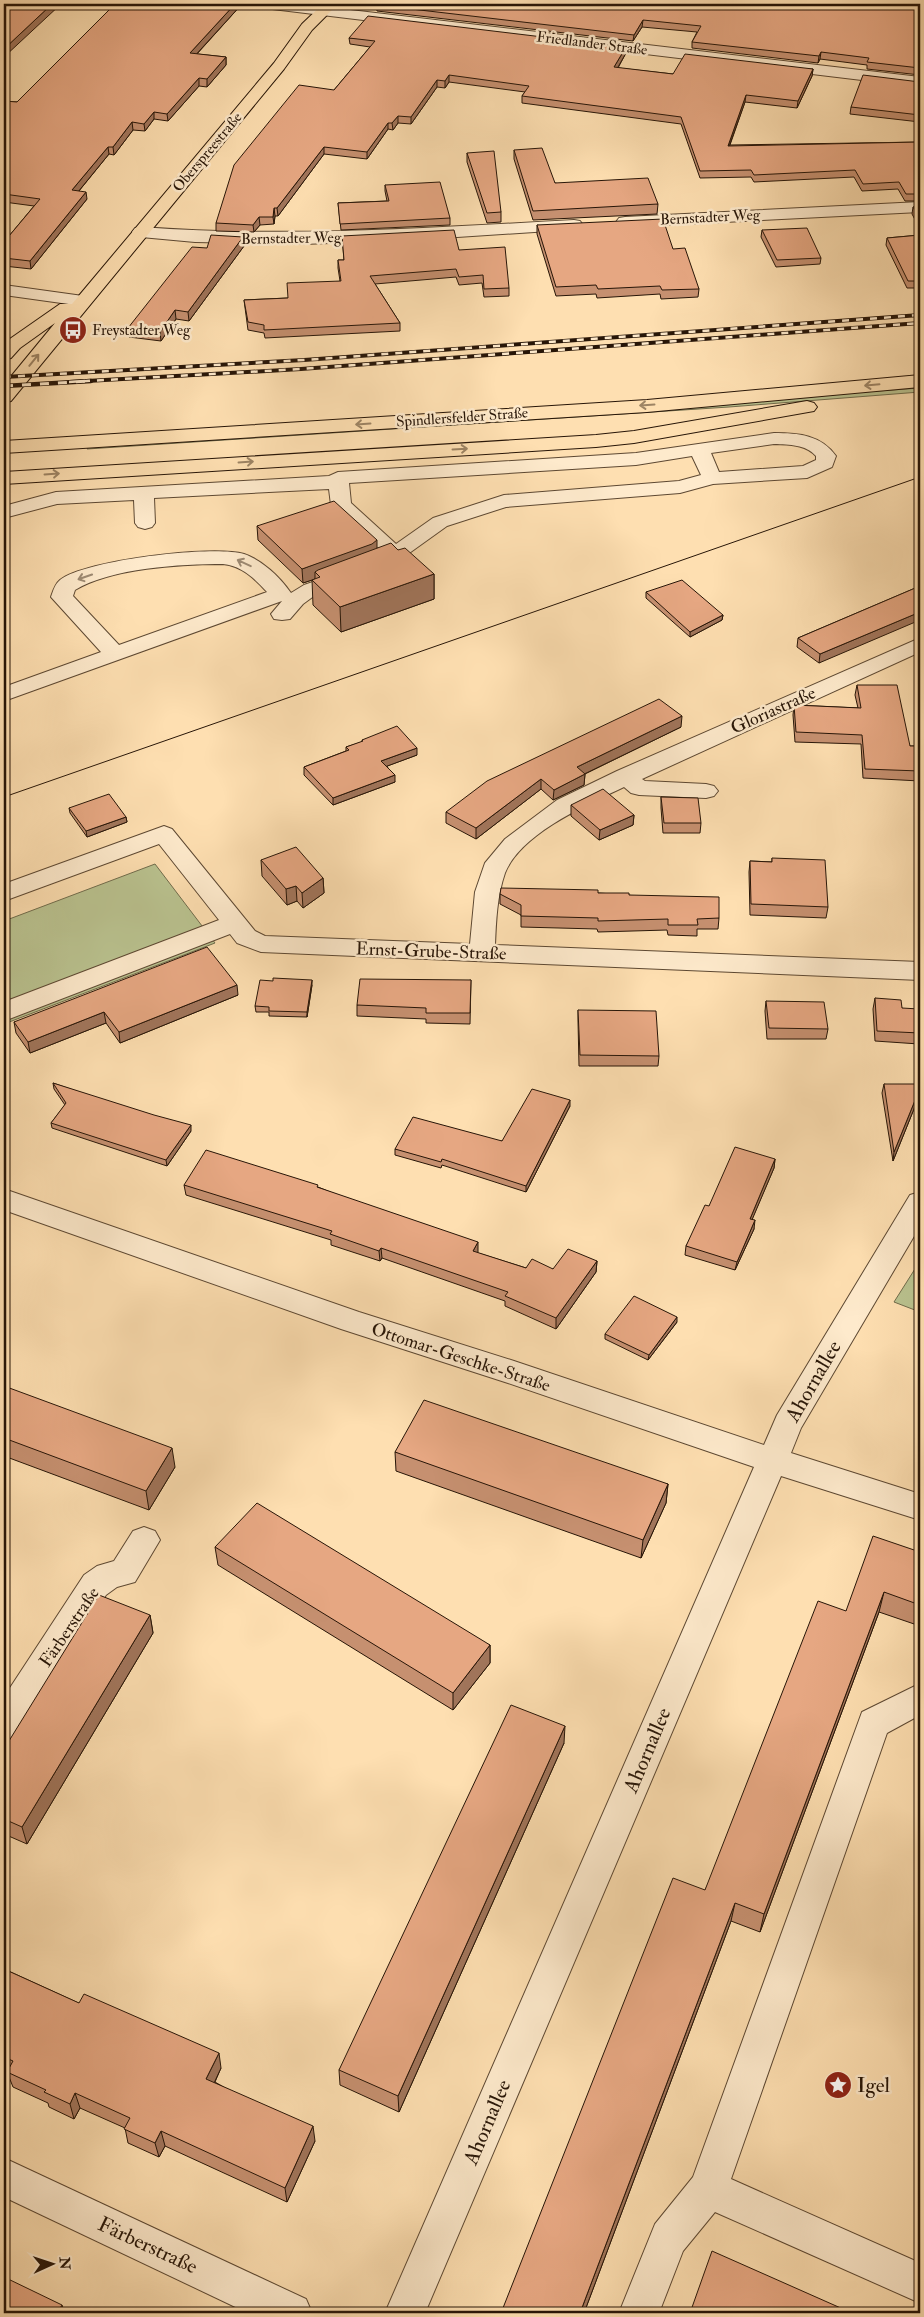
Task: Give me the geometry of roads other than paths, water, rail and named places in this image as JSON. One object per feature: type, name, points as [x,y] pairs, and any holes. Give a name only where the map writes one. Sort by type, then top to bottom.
[{"type":"main road","name":"Oberspreestraße","points":[[4,398],[279,66],[307,28],[328,7]]},
{"type":"main road","name":"Oberspreestraße","points":[[4,354],[13,344],[60,310],[83,301]]},
{"type":"main road","name":"Spindlersfelder Straße","points":[[804,399],[920,381]]},
{"type":"main road","points":[[582,392],[686,390],[804,399]]},
{"type":"main road","name":"Spindlersfelder Straße","points":[[4,460],[80,449],[804,399],[920,397]]},
{"type":"main road","points":[[4,430],[482,398]]},
{"type":"main road","points":[[4,478],[596,441],[634,437],[804,399]]},
{"type":"main road","name":"Spindlersfelder Straße","points":[[4,447],[80,449]]},
{"type":"street","name":"Friedlander Straße","points":[[264,4],[328,7],[920,82]]},
{"type":"street","name":"Bernstadter Weg","points":[[608,223],[920,206]]},
{"type":"street","name":"Bernstadter Weg","points":[[141,232],[237,240],[286,240],[588,224]]},
{"type":"street","points":[[4,290],[83,301]]},
{"type":"street","points":[[395,554],[341,505],[338,478],[636,458],[777,439],[799,440],[815,445],[826,456],[825,463],[807,472],[710,474]]},
{"type":"street","points":[[4,694],[114,654],[295,599],[312,589],[380,566],[440,522],[504,501],[680,487],[780,443],[799,440]]},
{"type":"street","points":[[699,449],[710,474]]},
{"type":"street","points":[[4,512],[6,509],[56,498],[338,482]]},
{"type":"street","points":[[144,493],[145,523]]},
{"type":"street","points":[[114,654],[106,642],[62,597],[63,590],[68,584],[101,572],[118,569],[200,558],[223,557],[238,559],[254,568],[281,604]]},
{"type":"street","name":"Gloriastraße","points":[[482,953],[484,914],[493,871],[515,842],[565,804],[920,644]]},
{"type":"street","points":[[625,776],[639,788],[706,791]]},
{"type":"street","name":"Ernst-Grube-Straße","points":[[4,893],[164,834],[246,937],[261,944],[920,971]]},
{"type":"street","points":[[4,1012],[234,923]]},
{"type":"street","name":"Ottomar-Geschke-Straße","points":[[4,1199],[351,1321],[920,1507]]},
{"type":"street","name":"Ahornallee","points":[[405,2313],[788,1424],[920,1202]]},
{"type":"street","name":"Färberstraße","points":[[4,1725],[95,1585],[108,1576],[124,1572],[144,1540]]},
{"type":"street","points":[[639,2313],[669,2238],[708,2189],[874,1723],[915,1701]]},
{"type":"street","name":"Färberstraße","points":[[4,2177],[292,2313]]},
{"type":"street","points":[[708,2189],[920,2283]]},
{"type":"tram line","points":[[4,797],[920,477]]},
{"type":"railway","points":[[4,377],[304,360],[920,315]]},
{"type":"railway","points":[[69,382],[301,369],[920,323]]},
{"type":"railway","points":[[4,386],[91,381]]},
{"type":"place","name":"Freystadter Weg","points":[[73,330]]},
{"type":"place","name":"Igel","points":[[838,2085]]}]
